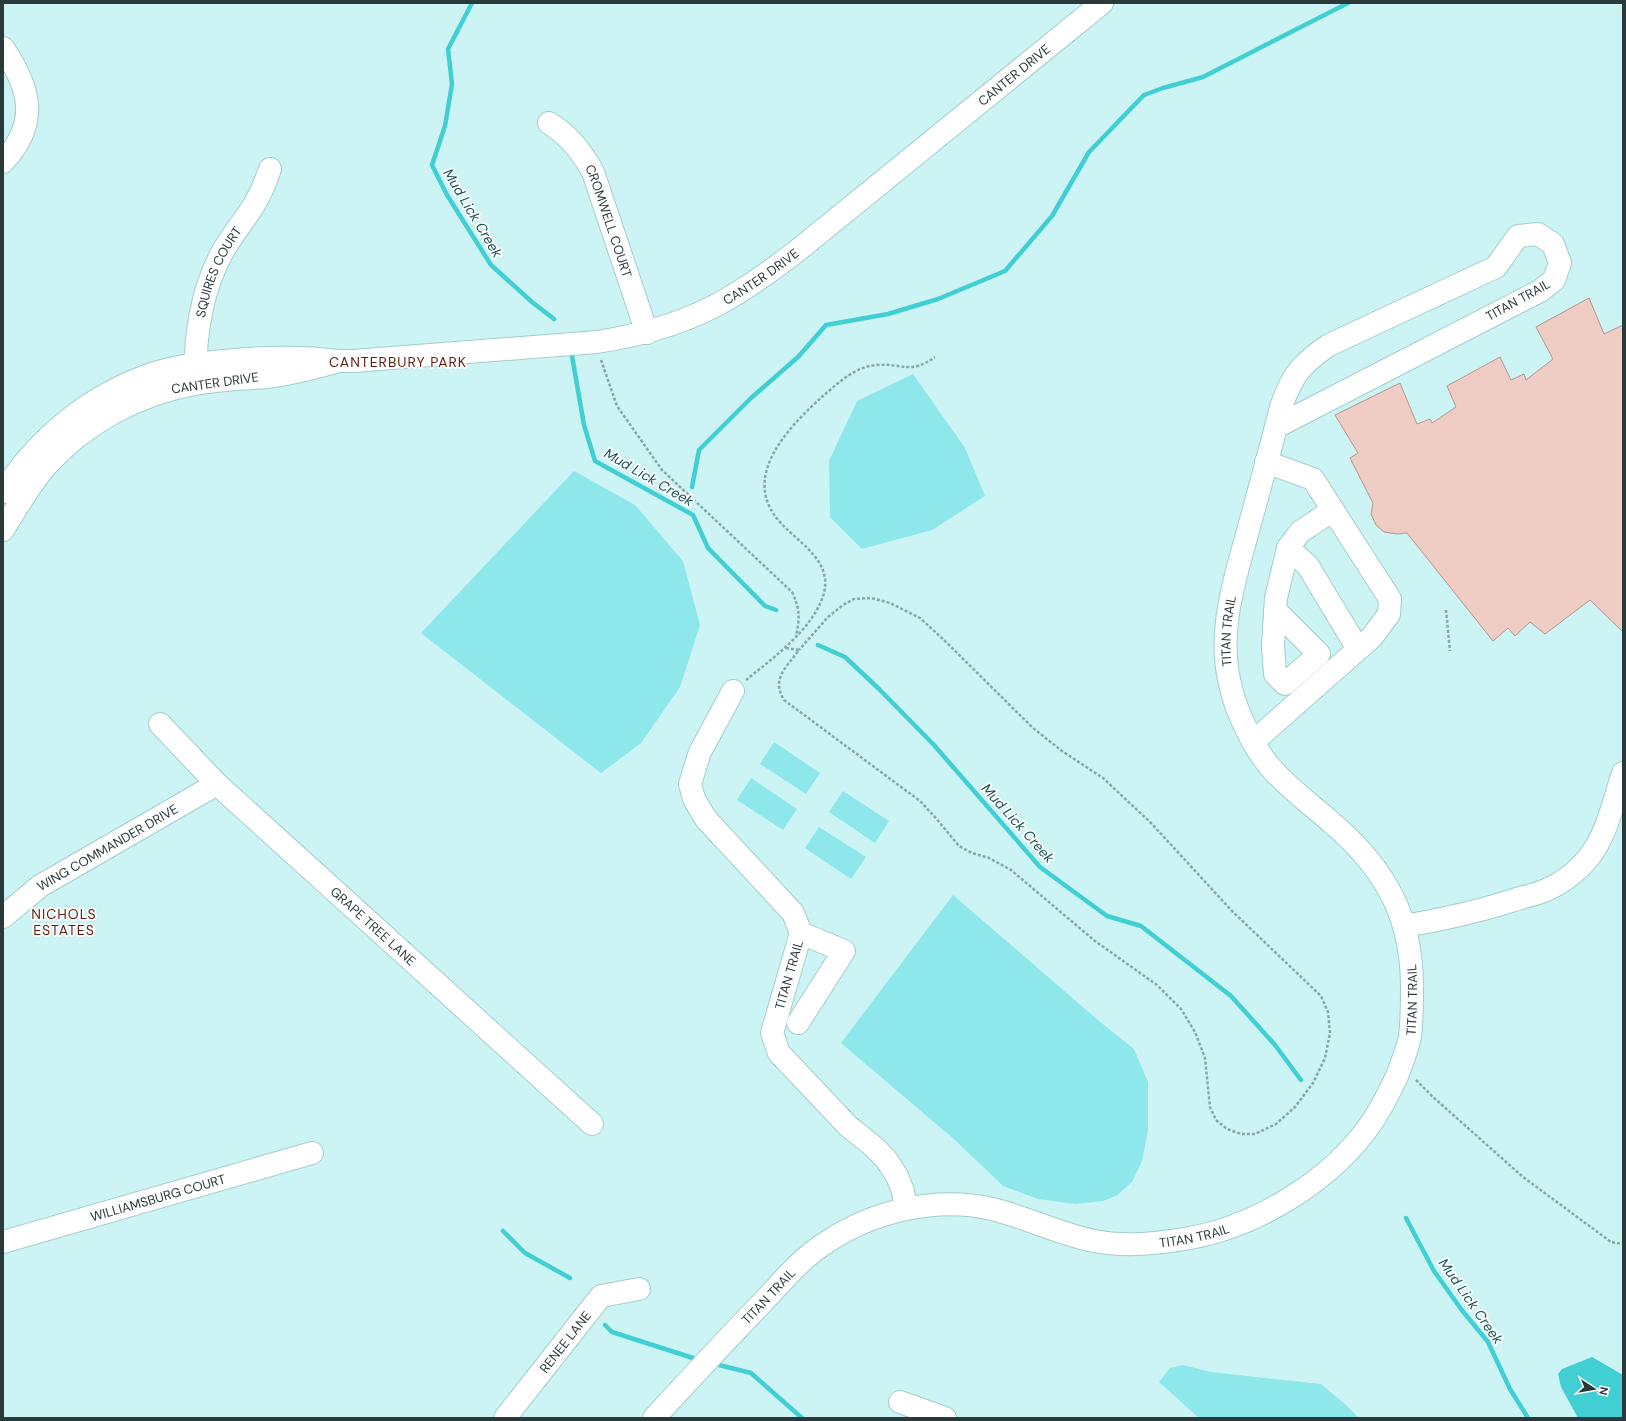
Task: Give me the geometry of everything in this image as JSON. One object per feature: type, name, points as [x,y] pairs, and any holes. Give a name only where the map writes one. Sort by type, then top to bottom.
[{"type":"street","name":"CANTER DRIVE","points":[[3,492],[17,470],[38,446],[77,412],[99,398],[127,384],[156,373],[274,376],[339,361],[353,362],[597,342],[624,338],[647,332],[697,315],[729,298],[766,274],[802,247],[1102,3]]},
{"type":"street","points":[[3,48],[16,67],[27,99],[27,115],[24,128],[17,143],[3,162]]},
{"type":"street","name":"CROMWELL COURT","points":[[549,123],[571,140],[584,155],[593,172],[647,332]]},
{"type":"street","name":"SQUIRES COURT","points":[[195,374],[197,332],[202,303],[209,280],[222,252],[263,188],[270,169]]},
{"type":"street","name":"TITAN TRAIL","points":[[654,1418],[722,1343],[806,1257],[827,1241],[850,1228],[906,1209],[948,1204],[993,1209],[1095,1241],[1124,1244],[1153,1244],[1191,1238],[1225,1230],[1258,1217],[1289,1200],[1339,1160],[1374,1120],[1389,1094],[1401,1065],[1409,1038],[1412,1005],[1412,972],[1409,946],[1404,926],[1398,907],[1370,861],[1354,843],[1297,794],[1270,767],[1253,742],[1231,690],[1226,663],[1226,621],[1276,427],[1288,386],[1299,370],[1329,345],[1496,266],[1518,236],[1538,234],[1553,244],[1560,263],[1554,280],[1540,291],[1276,427]]},
{"type":"street","name":"CANTER DRIVE","points":[[3,530],[44,468],[63,448],[89,428],[117,410],[164,390],[195,374]]},
{"type":"street","points":[[1253,742],[1372,637],[1389,614],[1390,599],[1313,479],[1266,462]]},
{"type":"street","points":[[1275,610],[1276,598],[1288,548],[1300,532],[1333,510]]},
{"type":"street","points":[[1288,548],[1308,566],[1358,648]]},
{"type":"street","name":"TITAN TRAIL","points":[[733,691],[700,752],[690,784],[694,799],[706,819],[792,913],[801,933],[772,1033],[780,1052],[848,1126],[873,1146],[886,1159],[897,1176],[903,1191],[906,1209]]},
{"type":"street","name":"GRAPE TREE LANE","points":[[160,724],[217,784],[592,1124]]},
{"type":"street","points":[[1404,926],[1479,911],[1546,891],[1564,880],[1580,867],[1604,833],[1623,773]]},
{"type":"street","name":"WING COMMANDER DRIVE","points":[[3,917],[40,886],[217,784]]},
{"type":"street","points":[[798,1023],[844,951],[801,933]]},
{"type":"street","name":"WILLIAMSBURG COURT","points":[[3,1242],[312,1154]]},
{"type":"street","name":"RENEE LANE","points":[[506,1418],[601,1296],[639,1289]]},
{"type":"street","points":[[900,1402],[945,1418]]},
{"type":"path","points":[[597,342],[604,372],[617,406],[662,470],[792,592],[798,604],[799,619],[796,636]]},
{"type":"path","points":[[733,691],[786,648],[815,614],[823,598],[825,581],[821,564],[811,551],[785,528],[772,513],[766,499],[764,481],[770,460],[782,440],[794,425],[823,396],[862,368],[877,365],[914,367],[924,365],[935,357]]},
{"type":"path","points":[[871,598],[890,604],[920,618],[1033,728],[1062,751],[1103,778],[1151,823],[1232,911],[1321,996],[1328,1012],[1330,1033],[1325,1058],[1313,1083],[1295,1107],[1276,1124],[1256,1134],[1240,1134],[1227,1129],[1216,1120],[1210,1107],[1206,1058],[1195,1032],[1181,1009],[1157,985],[1095,941],[1011,870],[990,858],[972,853],[959,846],[936,817],[920,801],[784,700],[779,692],[778,683],[782,674],[799,650],[828,617],[843,605],[854,599],[871,598]]},
{"type":"path","points":[[1446,610],[1450,651]]},
{"type":"path","points":[[786,648],[799,650]]},
{"type":"path","points":[[1401,1065],[1433,1097],[1523,1177],[1611,1242],[1623,1244]]},
{"type":"shaded area","points":[[913,374],[965,448],[985,496],[932,530],[862,549],[830,517],[829,461],[857,401]]},
{"type":"shaded area","points":[[574,471],[635,505],[683,561],[700,625],[680,687],[641,743],[601,773],[421,633]]},
{"type":"shaded area","points":[[774,742],[820,773],[806,794],[760,764]]},
{"type":"shaded area","points":[[751,778],[797,809],[783,830],[737,800]]},
{"type":"shaded area","points":[[843,791],[889,821],[875,843],[829,812]]},
{"type":"shaded area","points":[[819,827],[866,857],[851,879],[805,848]]},
{"type":"shaded area","points":[[953,895],[1099,1021],[1134,1049],[1148,1082],[1148,1130],[1142,1161],[1132,1182],[1116,1196],[1103,1201],[1075,1204],[1038,1199],[1003,1186],[955,1140],[841,1043]]},
{"type":"shaded area","points":[[1592,1357],[1623,1375],[1623,1418],[1578,1418],[1561,1387],[1558,1374],[1562,1369]]},
{"type":"shaded area","points":[[1183,1365],[1211,1372],[1321,1384],[1359,1418],[1199,1418],[1159,1382],[1170,1368]]},
{"type":"building","points":[[1589,298],[1604,334],[1623,325],[1623,632],[1590,600],[1545,634],[1530,622],[1515,636],[1508,628],[1493,641],[1407,533],[1397,534],[1384,532],[1376,525],[1371,514],[1373,503],[1350,458],[1358,453],[1335,415],[1400,383],[1417,424],[1430,419],[1432,423],[1456,407],[1447,386],[1500,357],[1511,380],[1524,374],[1526,380],[1553,359],[1536,327]]},
{"type":"waterway","name":"Mud Lick Creek","points":[[472,3],[448,49],[452,84],[445,126],[432,165],[447,195],[491,265],[532,302],[554,319]]},
{"type":"waterway","points":[[692,487],[699,450],[751,398],[798,357],[826,325],[888,314],[938,299],[1005,271],[1052,216],[1089,152],[1144,95],[1203,77],[1348,3]]},
{"type":"waterway","name":"Mud Lick Creek","points":[[572,356],[584,425],[595,461],[693,515],[708,548],[765,606],[776,610]]},
{"type":"waterway","name":"Mud Lick Creek","points":[[818,645],[845,657],[878,688],[934,745],[1040,867],[1107,916],[1141,926],[1231,996],[1275,1045],[1301,1080]]},
{"type":"waterway","name":"Mud Lick Creek","points":[[1406,1218],[1434,1271],[1461,1309],[1488,1342],[1510,1389],[1528,1418]]},
{"type":"waterway","points":[[503,1231],[525,1253],[570,1278]]},
{"type":"waterway","points":[[605,1325],[612,1332],[693,1358]]},
{"type":"waterway","points":[[719,1365],[751,1373],[802,1418]]},
{"type":"district","name":"CANTERBURY PARK","points":[[398,362]]},
{"type":"district","name":"NICHOLS ESTATES","points":[[64,922]]}]
